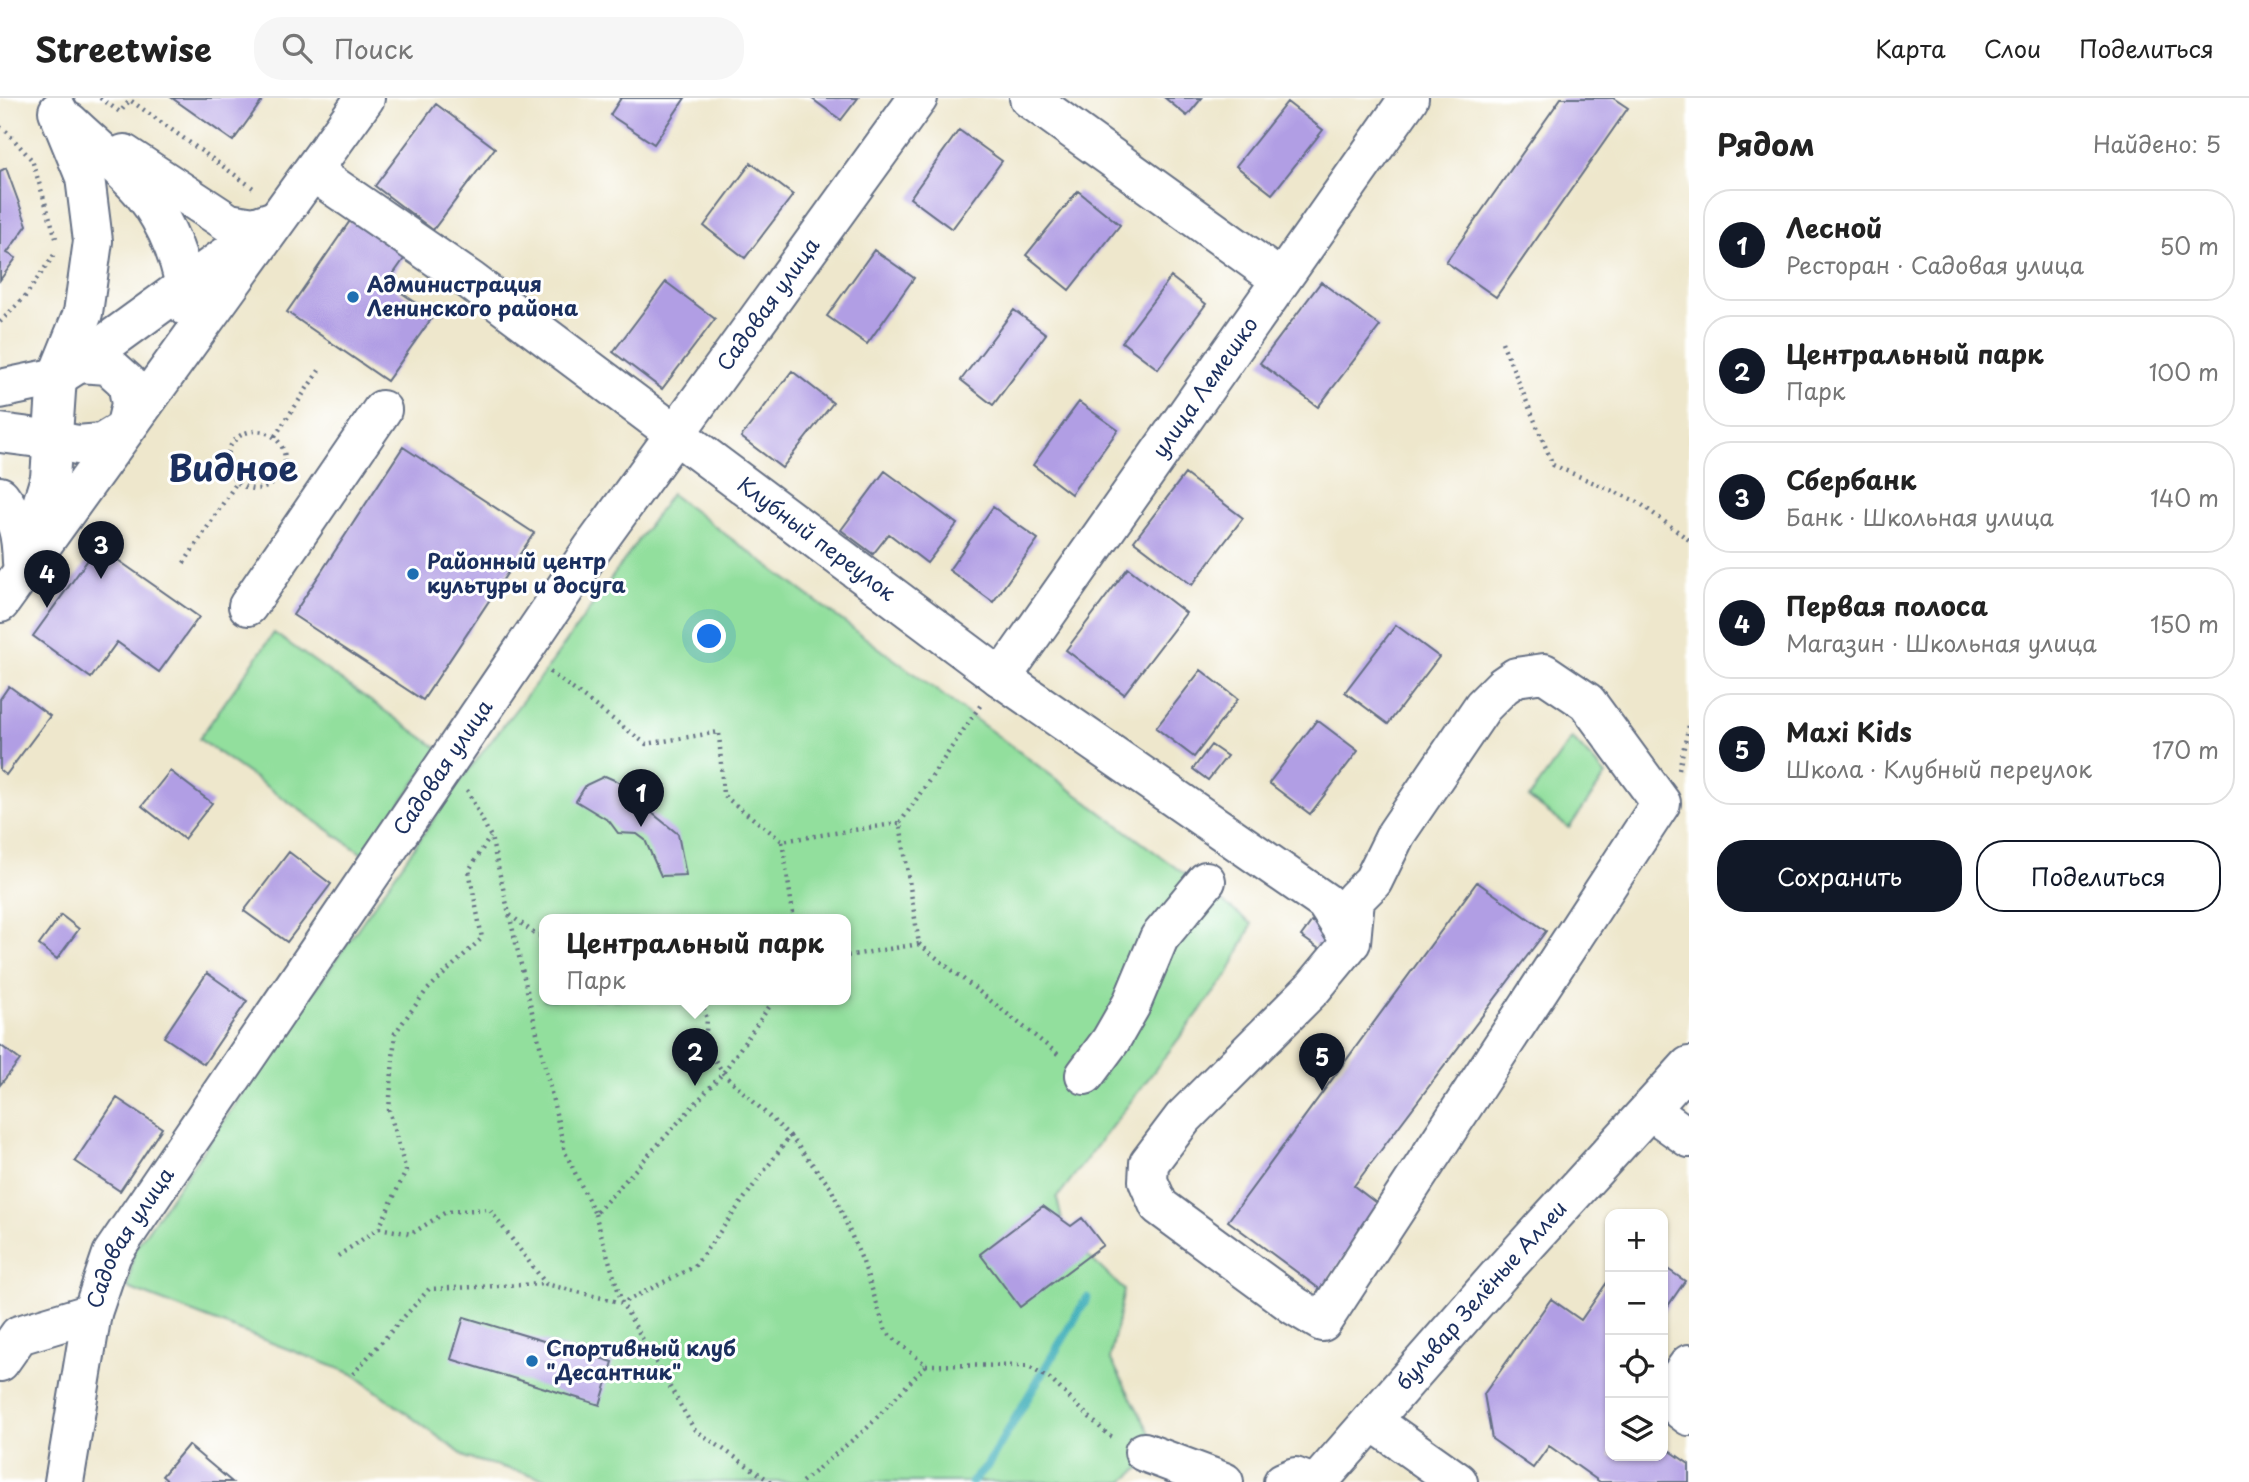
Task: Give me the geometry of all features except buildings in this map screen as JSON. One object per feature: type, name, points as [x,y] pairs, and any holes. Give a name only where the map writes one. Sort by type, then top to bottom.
[{"type":"street","points":[[68,370],[186,284],[266,205],[313,172],[365,98]]},
{"type":"street","name":"Садовая улица","points":[[64,1482],[92,1313],[112,1254],[592,549],[918,98]]},
{"type":"street","points":[[1029,98],[1280,279]]},
{"type":"street","name":"улица Лемешко","points":[[1006,670],[1409,98]]},
{"type":"street","points":[[47,104],[229,223],[254,227],[266,205]]},
{"type":"street","points":[[47,104],[143,194],[172,242],[186,284],[188,345]]},
{"type":"street","points":[[22,572],[50,478],[54,440],[52,422],[83,313],[93,241],[85,177],[47,104]]},
{"type":"street","name":"Клубный переулок","points":[[313,172],[474,276],[675,434],[1325,902],[1351,942]]},
{"type":"street","points":[[0,603],[188,345],[266,205]]},
{"type":"street","points":[[0,389],[68,370],[108,365],[127,382],[131,404],[125,429],[102,443],[77,445],[0,433]]},
{"type":"street","points":[[248,606],[382,410]]},
{"type":"street","points":[[0,496],[15,516],[22,548],[22,572]]},
{"type":"street","points":[[1544,673],[1587,702],[1661,803],[1322,1322],[1295,1307],[1159,1206],[1148,1181],[1149,1163],[1183,1118],[1313,988],[1351,942],[1355,899],[1373,881],[1396,834],[1483,706],[1516,677],[1544,673]]},
{"type":"street","points":[[1085,1075],[1111,1040],[1131,1005],[1159,938],[1206,881]]},
{"type":"street","points":[[1689,1066],[1650,1110],[1689,1138]]},
{"type":"street","name":"бульвар Зелёные Аллеи","points":[[1318,1482],[1499,1275],[1650,1110]]},
{"type":"street","points":[[0,1362],[19,1335],[92,1313]]},
{"type":"street","points":[[1689,1364],[1676,1382],[1672,1397],[1689,1416]]},
{"type":"street","points":[[1372,1421],[1458,1482]]},
{"type":"street","points":[[1144,1452],[1224,1482]]},
{"type":"street","points":[[1283,1482],[1296,1477],[1308,1482]]},
{"type":"path","points":[[100,98],[120,112],[131,100],[266,205]]},
{"type":"path","points":[[0,127],[8,132],[32,160],[59,248],[24,298],[0,322]]},
{"type":"path","points":[[1502,342],[1553,465],[1638,502],[1689,540]]},
{"type":"path","points":[[275,436],[320,369]]},
{"type":"path","points":[[257,430],[275,436],[286,457],[280,479],[268,487],[258,489],[237,482],[229,471],[227,461],[231,444],[247,432],[257,430]]},
{"type":"path","points":[[184,563],[237,482]]},
{"type":"path","points":[[547,669],[646,744],[719,732],[723,795],[782,841],[793,914]]},
{"type":"path","points":[[1006,670],[900,823],[919,944],[1085,1075]]},
{"type":"path","points":[[1683,779],[1679,769],[1689,725]]},
{"type":"path","points":[[458,747],[461,779],[491,837],[565,1152],[595,1214],[622,1303],[694,1429],[771,1482]]},
{"type":"path","points":[[782,841],[900,823]]},
{"type":"path","points":[[338,1256],[379,1228],[406,1171],[389,1110],[395,1033],[426,991],[482,938],[469,870],[491,837]]},
{"type":"path","points":[[509,914],[539,936]]},
{"type":"path","points":[[851,955],[919,944]]},
{"type":"path","points":[[703,1005],[707,1019],[705,1044],[723,1073],[790,1136],[831,1188],[863,1262],[886,1332],[926,1365],[1027,1366],[1050,1379],[1107,1434],[1144,1452]]},
{"type":"path","points":[[595,1214],[723,1073],[771,1005]]},
{"type":"path","points":[[353,1374],[429,1289],[546,1284],[622,1303],[694,1266],[790,1136]]},
{"type":"path","points":[[379,1228],[411,1234],[446,1212],[489,1209],[546,1284]]},
{"type":"path","points":[[802,1482],[867,1428],[926,1365]]},
{"type":"green space","points":[[671,494],[1252,924],[1229,973],[1057,1198],[1065,1234],[1124,1290],[1110,1358],[1160,1452],[1123,1482],[559,1482],[467,1458],[353,1374],[128,1288],[134,1250],[461,780],[547,669]]},
{"type":"green space","points":[[274,633],[439,749],[364,855],[199,739]]},
{"type":"green space","points":[[1572,738],[1606,775],[1569,828],[1529,798]]},
{"type":"waterway","points":[[972,1482],[987,1466],[1087,1298]]},
{"type":"place","name":"Администрация Ленинского района","points":[[353,297]]},
{"type":"place","name":"Районный центр культуры и досуга","points":[[413,574]]},
{"type":"place","name":"Сбербанк","points":[[101,579]]},
{"type":"place","name":"Первая полоса","points":[[47,608]]},
{"type":"place","name":"Лесной","points":[[641,827]]},
{"type":"place","name":"Центральный парк","points":[[695,1086]]},
{"type":"place","name":"Maxi Kids","points":[[1322,1091]]},
{"type":"place","name":"Спортивный клуб \"Десантник\"","points":[[532,1361]]},
{"type":"district","name":"Видное","points":[[233,469]]}]
